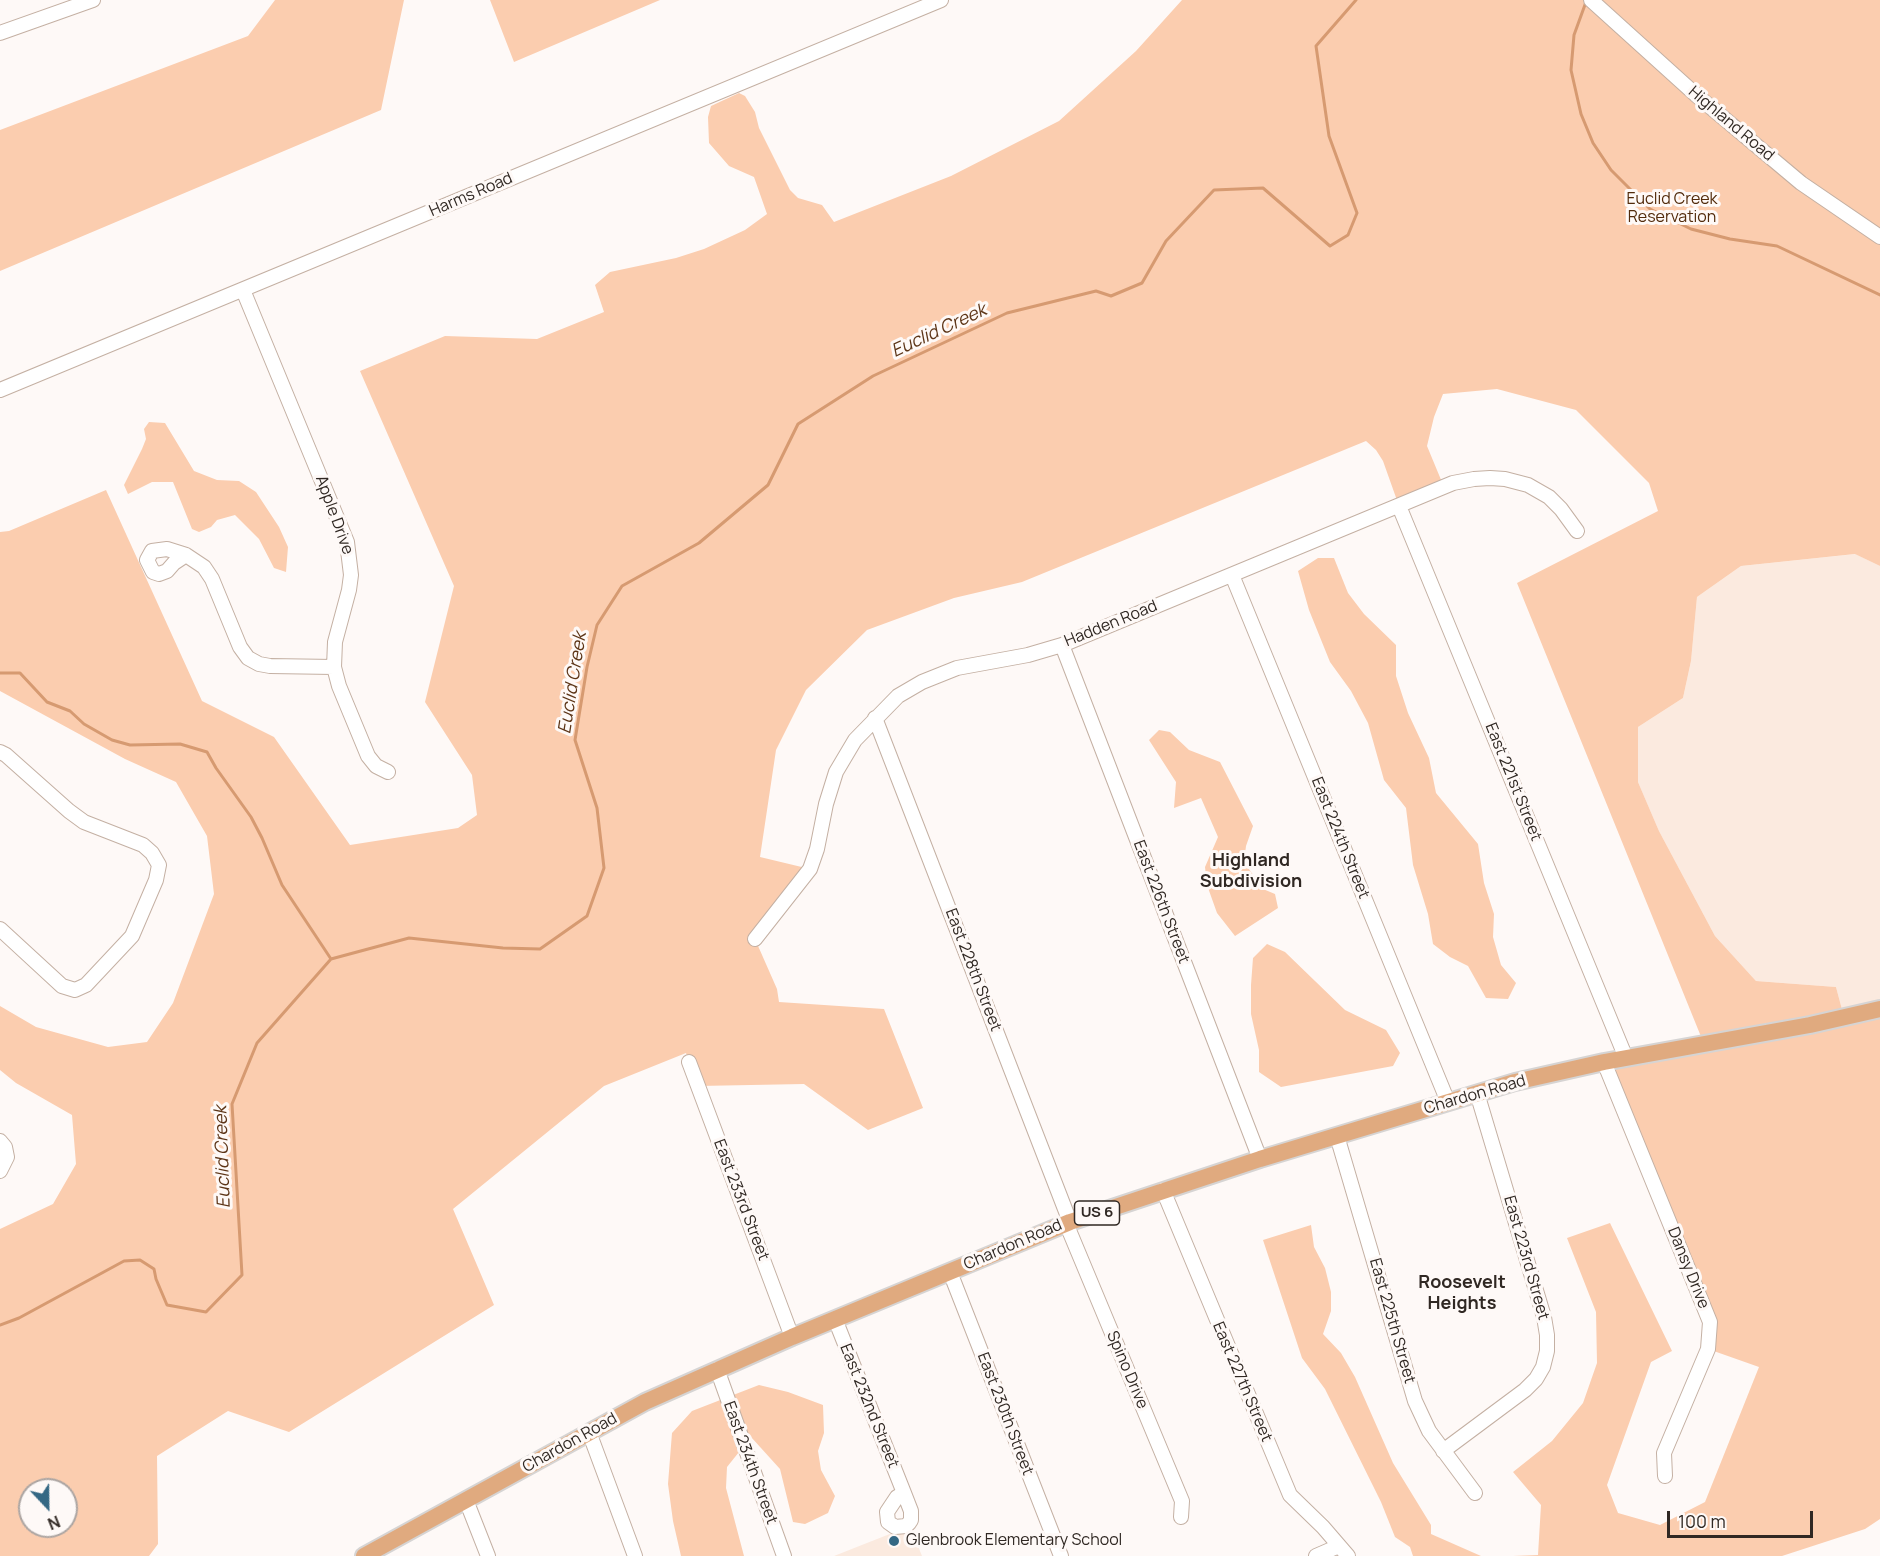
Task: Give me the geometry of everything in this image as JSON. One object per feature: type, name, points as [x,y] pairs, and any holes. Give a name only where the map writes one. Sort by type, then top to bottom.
[{"type":"main road","name":"Chardon Road","points":[[364,1556],[645,1402],[792,1337],[1068,1223],[1163,1190],[1448,1102],[1547,1074],[1880,1009]]},
{"type":"street","points":[[0,33],[93,0]]},
{"type":"street","name":"Harms Road","points":[[0,390],[942,0]]},
{"type":"street","name":"Highland Road","points":[[1591,0],[1695,94],[1801,183],[1880,237]]},
{"type":"street","name":"Apple Drive","points":[[243,290],[347,542],[351,575],[335,640],[334,667],[339,686],[369,756],[376,766],[388,772]]},
{"type":"street","name":"Hadden Road","points":[[755,939],[810,869],[836,772],[855,740],[898,696],[922,682],[957,668],[1028,655],[1062,645],[1453,483],[1474,479],[1505,479],[1528,485],[1549,497],[1562,509],[1577,531]]},
{"type":"street","name":"East 221st Street","points":[[1399,506],[1626,1058]]},
{"type":"street","points":[[186,555],[204,567],[212,579],[240,647],[248,658],[259,664],[270,666],[334,667]]},
{"type":"street","name":"East 224th Street","points":[[1232,575],[1448,1102]]},
{"type":"street","name":"East 226th Street","points":[[1062,645],[1260,1160]]},
{"type":"street","name":"East 228th Street","points":[[875,718],[1068,1223]]},
{"type":"street","points":[[0,752],[84,822],[143,845],[152,853],[159,865],[156,880],[132,936],[86,985],[75,990],[62,986],[0,929]]},
{"type":"street","name":"East 233rd Street","points":[[689,1062],[792,1337]]},
{"type":"street","name":"Dansy Drive","points":[[1604,1062],[1710,1322],[1708,1349],[1664,1453],[1665,1476]]},
{"type":"street","name":"East 223rd Street","points":[[1443,1451],[1525,1390],[1536,1379],[1547,1351],[1544,1317],[1477,1094]]},
{"type":"street","name":"East 225th Street","points":[[1337,1136],[1415,1401],[1429,1431],[1475,1493]]},
{"type":"street","points":[[0,1140],[5,1147],[7,1157],[0,1171]]},
{"type":"street","name":"East 227th Street","points":[[1163,1190],[1290,1495],[1344,1551]]},
{"type":"street","name":"Spino Drive","points":[[1068,1223],[1182,1501],[1181,1517]]},
{"type":"street","name":"East 230th Street","points":[[950,1272],[1061,1556]]},
{"type":"street","name":"East 232nd Street","points":[[835,1319],[904,1493]]},
{"type":"street","name":"East 234th Street","points":[[717,1369],[784,1556]]},
{"type":"street","points":[[589,1432],[635,1556]]},
{"type":"street","points":[[466,1500],[488,1556]]},
{"type":"street","points":[[1316,1556],[1344,1551]]},
{"type":"shaded area","points":[[1856,554],[1880,566],[1880,1009],[1844,1017],[1836,987],[1756,981],[1715,936],[1659,831],[1638,782],[1638,727],[1683,698],[1691,661],[1697,597],[1741,566]]},
{"type":"shaded area","name":"Glenbrook Elementary School","points":[[910,1526],[922,1556],[834,1556]]},
{"type":"green space","points":[[275,0],[404,0],[381,110],[0,271],[0,130],[248,36]]},
{"type":"green space","points":[[490,0],[660,0],[514,62]]},
{"type":"green space","name":"Euclid Creek Reservation","points":[[1182,0],[1880,0],[1880,566],[1855,554],[1741,566],[1697,597],[1691,661],[1683,698],[1638,727],[1638,782],[1659,831],[1715,936],[1756,981],[1836,987],[1844,1017],[1880,1009],[1880,1519],[1865,1529],[1782,1556],[1513,1556],[1538,1555],[1541,1505],[1513,1472],[1552,1441],[1583,1403],[1597,1363],[1596,1312],[1567,1238],[1610,1223],[1672,1351],[1651,1362],[1607,1485],[1618,1513],[1660,1525],[1705,1502],[1759,1367],[1708,1349],[1710,1336],[1604,1062],[1704,1044],[1517,583],[1658,511],[1649,483],[1576,410],[1497,389],[1443,394],[1434,417],[1427,446],[1444,487],[1399,506],[1383,461],[1366,441],[1022,582],[954,598],[867,630],[806,690],[776,750],[760,857],[810,869],[755,939],[777,989],[779,1002],[884,1009],[923,1108],[868,1130],[804,1084],[698,1086],[686,1053],[604,1086],[453,1209],[494,1305],[289,1432],[228,1411],[157,1456],[158,1544],[149,1556],[0,1556],[0,1229],[53,1204],[76,1164],[72,1115],[16,1083],[0,1070],[0,1006],[36,1027],[108,1047],[147,1042],[173,1003],[214,894],[207,836],[176,782],[125,759],[0,691],[0,532],[9,531],[106,490],[202,701],[274,737],[350,845],[458,828],[477,815],[472,775],[425,702],[454,586],[360,371],[445,336],[537,339],[604,312],[595,285],[610,272],[676,258],[704,249],[745,230],[767,214],[754,177],[729,166],[709,143],[708,117],[711,106],[739,93],[745,96],[755,112],[759,128],[790,190],[798,198],[822,205],[834,222],[951,176],[1059,121],[1136,51]]},
{"type":"green space","points":[[149,422],[165,423],[194,471],[217,480],[239,481],[256,492],[279,527],[288,547],[286,572],[274,568],[259,539],[235,515],[217,520],[211,527],[199,532],[192,529],[173,482],[152,482],[128,494],[124,485],[146,439],[144,429]]},
{"type":"green space","points":[[1318,558],[1334,558],[1348,593],[1364,614],[1396,645],[1396,676],[1408,713],[1429,758],[1436,793],[1478,844],[1484,883],[1494,914],[1493,937],[1501,965],[1516,983],[1508,999],[1486,998],[1468,966],[1450,957],[1433,944],[1428,914],[1413,865],[1406,808],[1384,780],[1368,723],[1351,691],[1330,662],[1309,610],[1298,571]]},
{"type":"green space","points":[[1159,730],[1170,732],[1189,750],[1220,762],[1253,826],[1246,846],[1244,862],[1263,889],[1275,894],[1278,908],[1235,936],[1217,913],[1207,885],[1205,867],[1218,837],[1201,798],[1174,808],[1176,782],[1149,740]]},
{"type":"green space","points":[[1267,944],[1285,952],[1345,1010],[1386,1030],[1400,1053],[1393,1066],[1281,1087],[1259,1072],[1259,1050],[1251,1014],[1251,985],[1253,958]]},
{"type":"green space","points":[[1311,1225],[1314,1247],[1325,1268],[1331,1292],[1331,1311],[1323,1334],[1341,1353],[1355,1377],[1393,1463],[1431,1525],[1431,1534],[1481,1556],[1413,1556],[1410,1547],[1395,1537],[1381,1502],[1325,1389],[1302,1358],[1263,1240]]},
{"type":"green space","points":[[759,1385],[788,1392],[823,1405],[824,1433],[818,1451],[821,1470],[835,1496],[828,1513],[805,1524],[793,1522],[780,1469],[751,1437],[727,1467],[726,1488],[744,1556],[681,1556],[668,1484],[672,1433],[692,1411]]},
{"type":"waterway","name":"Euclid Creek","points":[[0,1325],[19,1318],[124,1261],[140,1260],[154,1269],[167,1305],[206,1312],[242,1275],[232,1104],[257,1043],[331,959],[409,938],[503,948],[540,949],[587,916],[604,868],[597,808],[575,740],[587,667],[597,625],[622,586],[699,543],[768,485],[798,424],[873,376],[1007,313],[1096,291],[1111,296],[1142,283],[1166,241],[1214,190],[1263,188],[1330,246],[1348,235],[1357,213],[1329,136],[1316,46],[1356,0]]},
{"type":"waterway","name":"Euclid Creek","points":[[1586,2],[1574,35],[1571,70],[1581,114],[1593,143],[1611,170],[1650,209],[1691,229],[1730,239],[1777,246],[1880,295]]},
{"type":"waterway","points":[[0,673],[20,673],[47,702],[70,711],[84,724],[112,740],[130,745],[180,744],[207,752],[251,817],[282,885],[331,959]]},
{"type":"place","name":"Glenbrook Elementary School","points":[[894,1541]]},
{"type":"district","name":"Highland Subdivision","points":[[1251,871]]},
{"type":"district","name":"Roosevelt Heights","points":[[1462,1293]]}]
